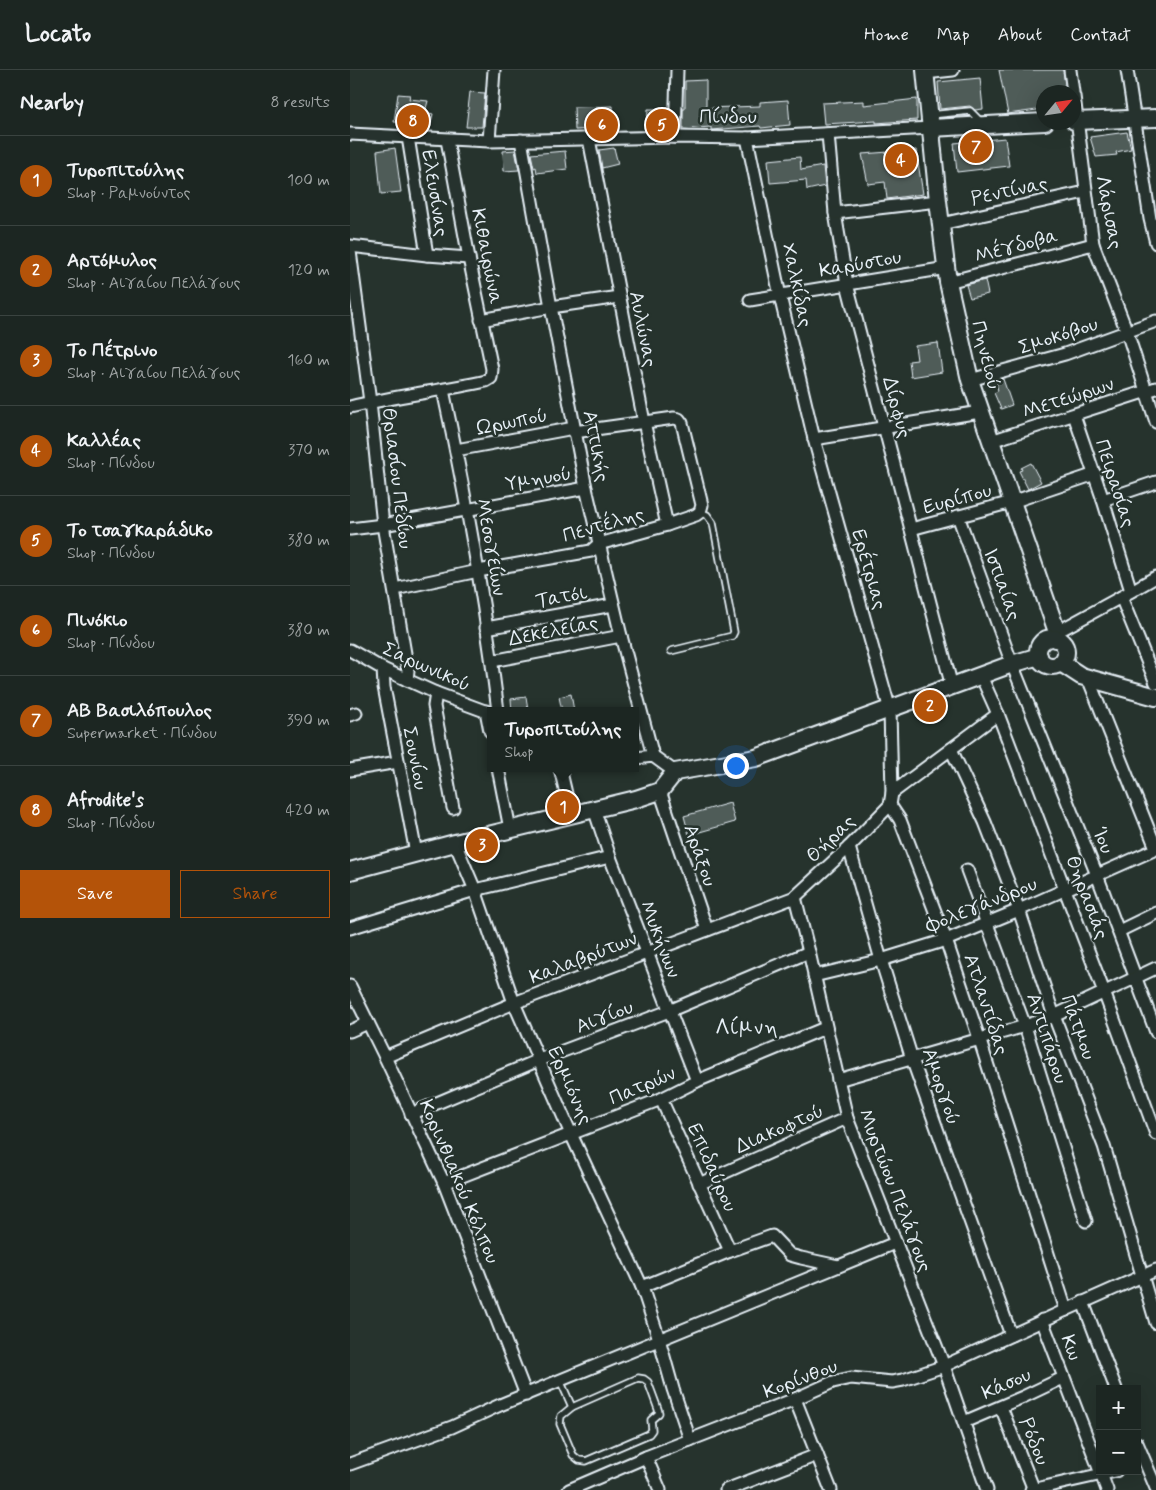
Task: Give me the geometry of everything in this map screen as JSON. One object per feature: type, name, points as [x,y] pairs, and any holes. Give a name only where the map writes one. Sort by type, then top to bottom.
[{"type":"main road","name":"Πηνειού","points":[[925,71],[938,201],[948,275],[970,380],[1056,635],[1063,643],[1066,651],[1060,663]]},
{"type":"main road","points":[[1081,121],[1156,118]]},
{"type":"main road","name":"Πίνδου","points":[[930,122],[984,126],[1036,123]]},
{"type":"main road","points":[[1056,635],[1042,642],[1038,649],[1043,663],[1050,666],[1060,663],[1072,672],[1088,678],[1156,697]]},
{"type":"main road","points":[[350,870],[660,791],[675,772],[756,758],[1012,664],[1039,656]]},
{"type":"street","points":[[489,140],[494,70]]},
{"type":"street","points":[[675,137],[677,70]]},
{"type":"street","points":[[925,71],[953,70]]},
{"type":"street","name":"Λάρισας","points":[[1070,70],[1072,85]]},
{"type":"street","points":[[1127,70],[1150,219],[1156,243]]},
{"type":"street","name":"Πίνδου","points":[[350,134],[446,140],[747,138],[828,134],[930,122]]},
{"type":"street","name":"Λάρισας","points":[[1076,130],[1093,244],[1126,332],[1151,390],[1156,422]]},
{"type":"street","name":"Δίρφυς","points":[[828,134],[835,213],[847,284],[952,686]]},
{"type":"street","name":"Ελευσίνας","points":[[408,137],[426,255]]},
{"type":"street","name":"Χαλκίδας","points":[[747,138],[780,296],[814,439]]},
{"type":"street","name":"Αυλώνας","points":[[589,139],[644,422],[667,525]]},
{"type":"street","name":"Κιθαιρώνα","points":[[443,390],[486,381],[491,378],[492,369],[446,140]]},
{"type":"street","name":"Αττικής","points":[[521,140],[586,488],[613,606],[653,756]]},
{"type":"street","name":"Ρεντίνας","points":[[941,224],[1085,192]]},
{"type":"street","points":[[835,213],[938,201]]},
{"type":"street","name":"Μέγδοβα","points":[[948,275],[1093,244]]},
{"type":"street","points":[[350,246],[469,258]]},
{"type":"street","name":"Θριασίου Πεδίου","points":[[350,251],[370,402],[383,525],[395,589],[408,680]]},
{"type":"street","name":"Καρύστου","points":[[750,300],[847,284],[948,275]]},
{"type":"street","points":[[481,320],[619,297]]},
{"type":"street","name":"Σμοκόβου","points":[[970,380],[1065,354],[1156,321]]},
{"type":"street","points":[[350,407],[443,390]]},
{"type":"street","name":"Μεσογείων","points":[[443,390],[467,510],[492,661],[492,707]]},
{"type":"street","name":"Μετεώρων","points":[[991,441],[1151,390]]},
{"type":"street","points":[[814,439],[980,412]]},
{"type":"street","name":"Πειρασίας","points":[[1074,415],[1103,500],[1126,594],[1156,683]]},
{"type":"street","name":"Ωρωπού","points":[[456,450],[574,430],[678,419],[682,423],[700,496],[702,508],[700,512]]},
{"type":"street","name":"Ερέτριας","points":[[814,439],[890,710]]},
{"type":"street","name":"Ευρίπου","points":[[911,529],[1012,502],[1095,474]]},
{"type":"street","points":[[1103,500],[1156,482]]},
{"type":"street","name":"Υμηυού","points":[[350,529],[383,525],[586,488]]},
{"type":"street","name":"Πεντέλης","points":[[395,589],[478,571],[591,551],[600,544],[667,525],[700,512]]},
{"type":"street","name":"Ιστιαίας","points":[[958,516],[1012,664]]},
{"type":"street","points":[[1056,635],[1156,576]]},
{"type":"street","name":"Τατόι","points":[[486,628],[613,606]]},
{"type":"street","name":"Δεκελείας","points":[[492,661],[621,636]]},
{"type":"street","name":"Σαρωνικού","points":[[350,650],[383,669],[436,693],[487,709]]},
{"type":"street","name":"Ίου","points":[[1012,664],[1098,875],[1156,1032]]},
{"type":"street","name":"Σουνίου","points":[[383,669],[384,687],[416,853]]},
{"type":"street","name":"Θηρασιάς","points":[[981,676],[998,714],[1156,1134]]},
{"type":"street","points":[[1088,678],[1156,848]]},
{"type":"street","points":[[436,693],[434,706],[453,808]]},
{"type":"street","name":"Ατλαντίδας","points":[[890,710],[891,799],[946,940],[1066,1310]]},
{"type":"street","name":"Θήρας","points":[[795,897],[849,847],[891,799],[951,749],[998,714]]},
{"type":"street","name":"Πάτμου","points":[[951,749],[985,822],[1019,910],[1054,1016],[1104,1146],[1156,1323]]},
{"type":"street","points":[[639,758],[653,756],[675,772]]},
{"type":"street","points":[[350,770],[398,762]]},
{"type":"street","points":[[499,772],[510,829]]},
{"type":"street","points":[[561,772],[571,814]]},
{"type":"street","name":"Αράξου","points":[[660,791],[707,930]]},
{"type":"street","name":"Μυκήνων","points":[[594,809],[610,857],[696,1081]]},
{"type":"street","name":"Ερμιόνης","points":[[455,842],[514,1003],[571,1134],[642,1287],[690,1440]]},
{"type":"street","name":"Αμοργού","points":[[849,847],[881,960],[912,1059],[1011,1335]]},
{"type":"street","name":"Φολεγάνδρου","points":[[814,976],[881,960],[946,940],[1065,890],[1156,848]]},
{"type":"street","points":[[350,928],[474,890],[610,857]]},
{"type":"street","name":"Αντιπάρου","points":[[967,870],[1025,1026],[1086,1221]]},
{"type":"street","name":"Καλαβρύτων","points":[[385,1057],[514,1003],[795,897]]},
{"type":"street","name":"Μυρτώου Πελάγους","points":[[795,897],[847,1118],[894,1243],[944,1366],[964,1422],[984,1489]]},
{"type":"street","points":[[1119,931],[1156,914]]},
{"type":"street","name":"Αιγίου","points":[[411,1114],[540,1060],[669,1011],[809,952]]},
{"type":"street","points":[[838,1080],[1054,1016],[1156,968]]},
{"type":"street","name":"Κορινθιακού Κόλπου","points":[[350,986],[444,1183],[526,1395]]},
{"type":"street","points":[[350,1031],[368,1023]]},
{"type":"street","name":"Πατρών","points":[[444,1183],[661,1099],[696,1081],[825,1028]]},
{"type":"street","name":"Επιδαύρου","points":[[661,1099],[730,1251]]},
{"type":"street","name":"Διακοφτού","points":[[700,1184],[847,1118]]},
{"type":"street","points":[[642,1287],[772,1236],[790,1255],[838,1266]]},
{"type":"street","points":[[350,1464],[452,1428],[500,1405],[894,1243]]},
{"type":"street","name":"Κορίνθου","points":[[569,1490],[834,1382],[851,1378],[892,1382],[904,1380],[944,1366],[1156,1270]]},
{"type":"street","points":[[1083,1302],[1114,1385]]},
{"type":"street","name":"Κω","points":[[1042,1320],[1096,1462]]},
{"type":"street","name":"Κάσου","points":[[964,1422],[1063,1378]]},
{"type":"street","points":[[795,1399],[831,1490]]},
{"type":"street","name":"Ρόδου","points":[[1001,1407],[1033,1490]]},
{"type":"street","points":[[1141,1453],[1156,1488]]},
{"type":"street","points":[[726,1490],[816,1455]]},
{"type":"street","points":[[646,1457],[660,1490]]},
{"type":"street","points":[[1033,1490],[1096,1473]]},
{"type":"street","name":"Κω","points":[[1101,1475],[1107,1490]]},
{"type":"lane","points":[[671,650],[732,636],[734,632],[712,523],[707,515],[700,512]]},
{"type":"lane","points":[[638,1378],[644,1378],[648,1382],[659,1413],[651,1420],[652,1430],[649,1434],[586,1461],[578,1460],[573,1455],[560,1424],[560,1416],[572,1407],[638,1378]]},
{"type":"lane","points":[[560,1380],[572,1407]]},
{"type":"building","points":[[999,70],[1063,70],[1065,85],[1036,85],[1036,110],[1008,114]]},
{"type":"building","points":[[980,78],[983,109],[975,110],[970,106],[940,109],[938,82]]},
{"type":"building","points":[[706,80],[706,108],[760,106],[760,102],[788,100],[790,125],[711,130],[711,127],[683,129],[685,81]]},
{"type":"building","points":[[470,92],[485,93],[482,127],[466,127]]},
{"type":"building","points":[[398,94],[410,95],[409,99],[428,101],[425,112],[433,114],[430,127],[408,126],[408,123],[394,122]]},
{"type":"building","points":[[917,99],[917,120],[824,124],[822,103],[864,101],[864,105]]},
{"type":"building","points":[[613,106],[613,130],[575,130],[574,107]]},
{"type":"building","points":[[648,109],[668,109],[668,130],[647,130]]},
{"type":"building","points":[[1127,132],[1131,149],[1116,152],[1117,155],[1096,157],[1090,137]]},
{"type":"building","points":[[1005,138],[1009,166],[957,172],[954,143]]},
{"type":"building","points":[[395,148],[401,192],[381,194],[377,151]]},
{"type":"building","points":[[614,148],[618,164],[602,168],[599,150]]},
{"type":"building","points":[[515,150],[519,170],[504,171],[503,151]]},
{"type":"building","points":[[916,150],[923,194],[887,199],[885,182],[868,184],[862,154]]},
{"type":"building","points":[[565,151],[567,169],[537,173],[531,154]]},
{"type":"building","points":[[800,157],[801,170],[823,166],[825,186],[807,190],[806,180],[770,183],[768,160]]},
{"type":"building","points":[[985,280],[988,294],[970,298],[966,285]]},
{"type":"building","points":[[938,343],[942,372],[911,377],[909,361],[917,360],[915,346]]},
{"type":"building","points":[[1003,379],[1012,405],[1001,409],[994,393],[998,391],[996,381]]},
{"type":"building","points":[[1031,463],[1041,482],[1028,489],[1019,471]]},
{"type":"building","points":[[571,694],[573,707],[561,707],[559,697]]},
{"type":"building","points":[[526,697],[528,707],[512,707],[511,699]]},
{"type":"building","points":[[730,803],[735,822],[689,835],[684,816]]},
{"type":"place","name":"Afrodite's","points":[[413,121]]},
{"type":"place","name":"Πινόκιο","points":[[602,125]]},
{"type":"place","name":"Το τσαγκαράδικο","points":[[662,125]]},
{"type":"place","name":"ΑΒ Βασιλόπουλος","points":[[976,147]]},
{"type":"place","name":"Καλλέας","points":[[901,160]]},
{"type":"place","name":"Αρτόμυλος","points":[[930,706]]},
{"type":"place","name":"Τυροπιτούλης","points":[[563,807]]},
{"type":"place","name":"Το Πέτρινο","points":[[482,845]]},
{"type":"district","name":"Λίμνη","points":[[747,1027]]}]
